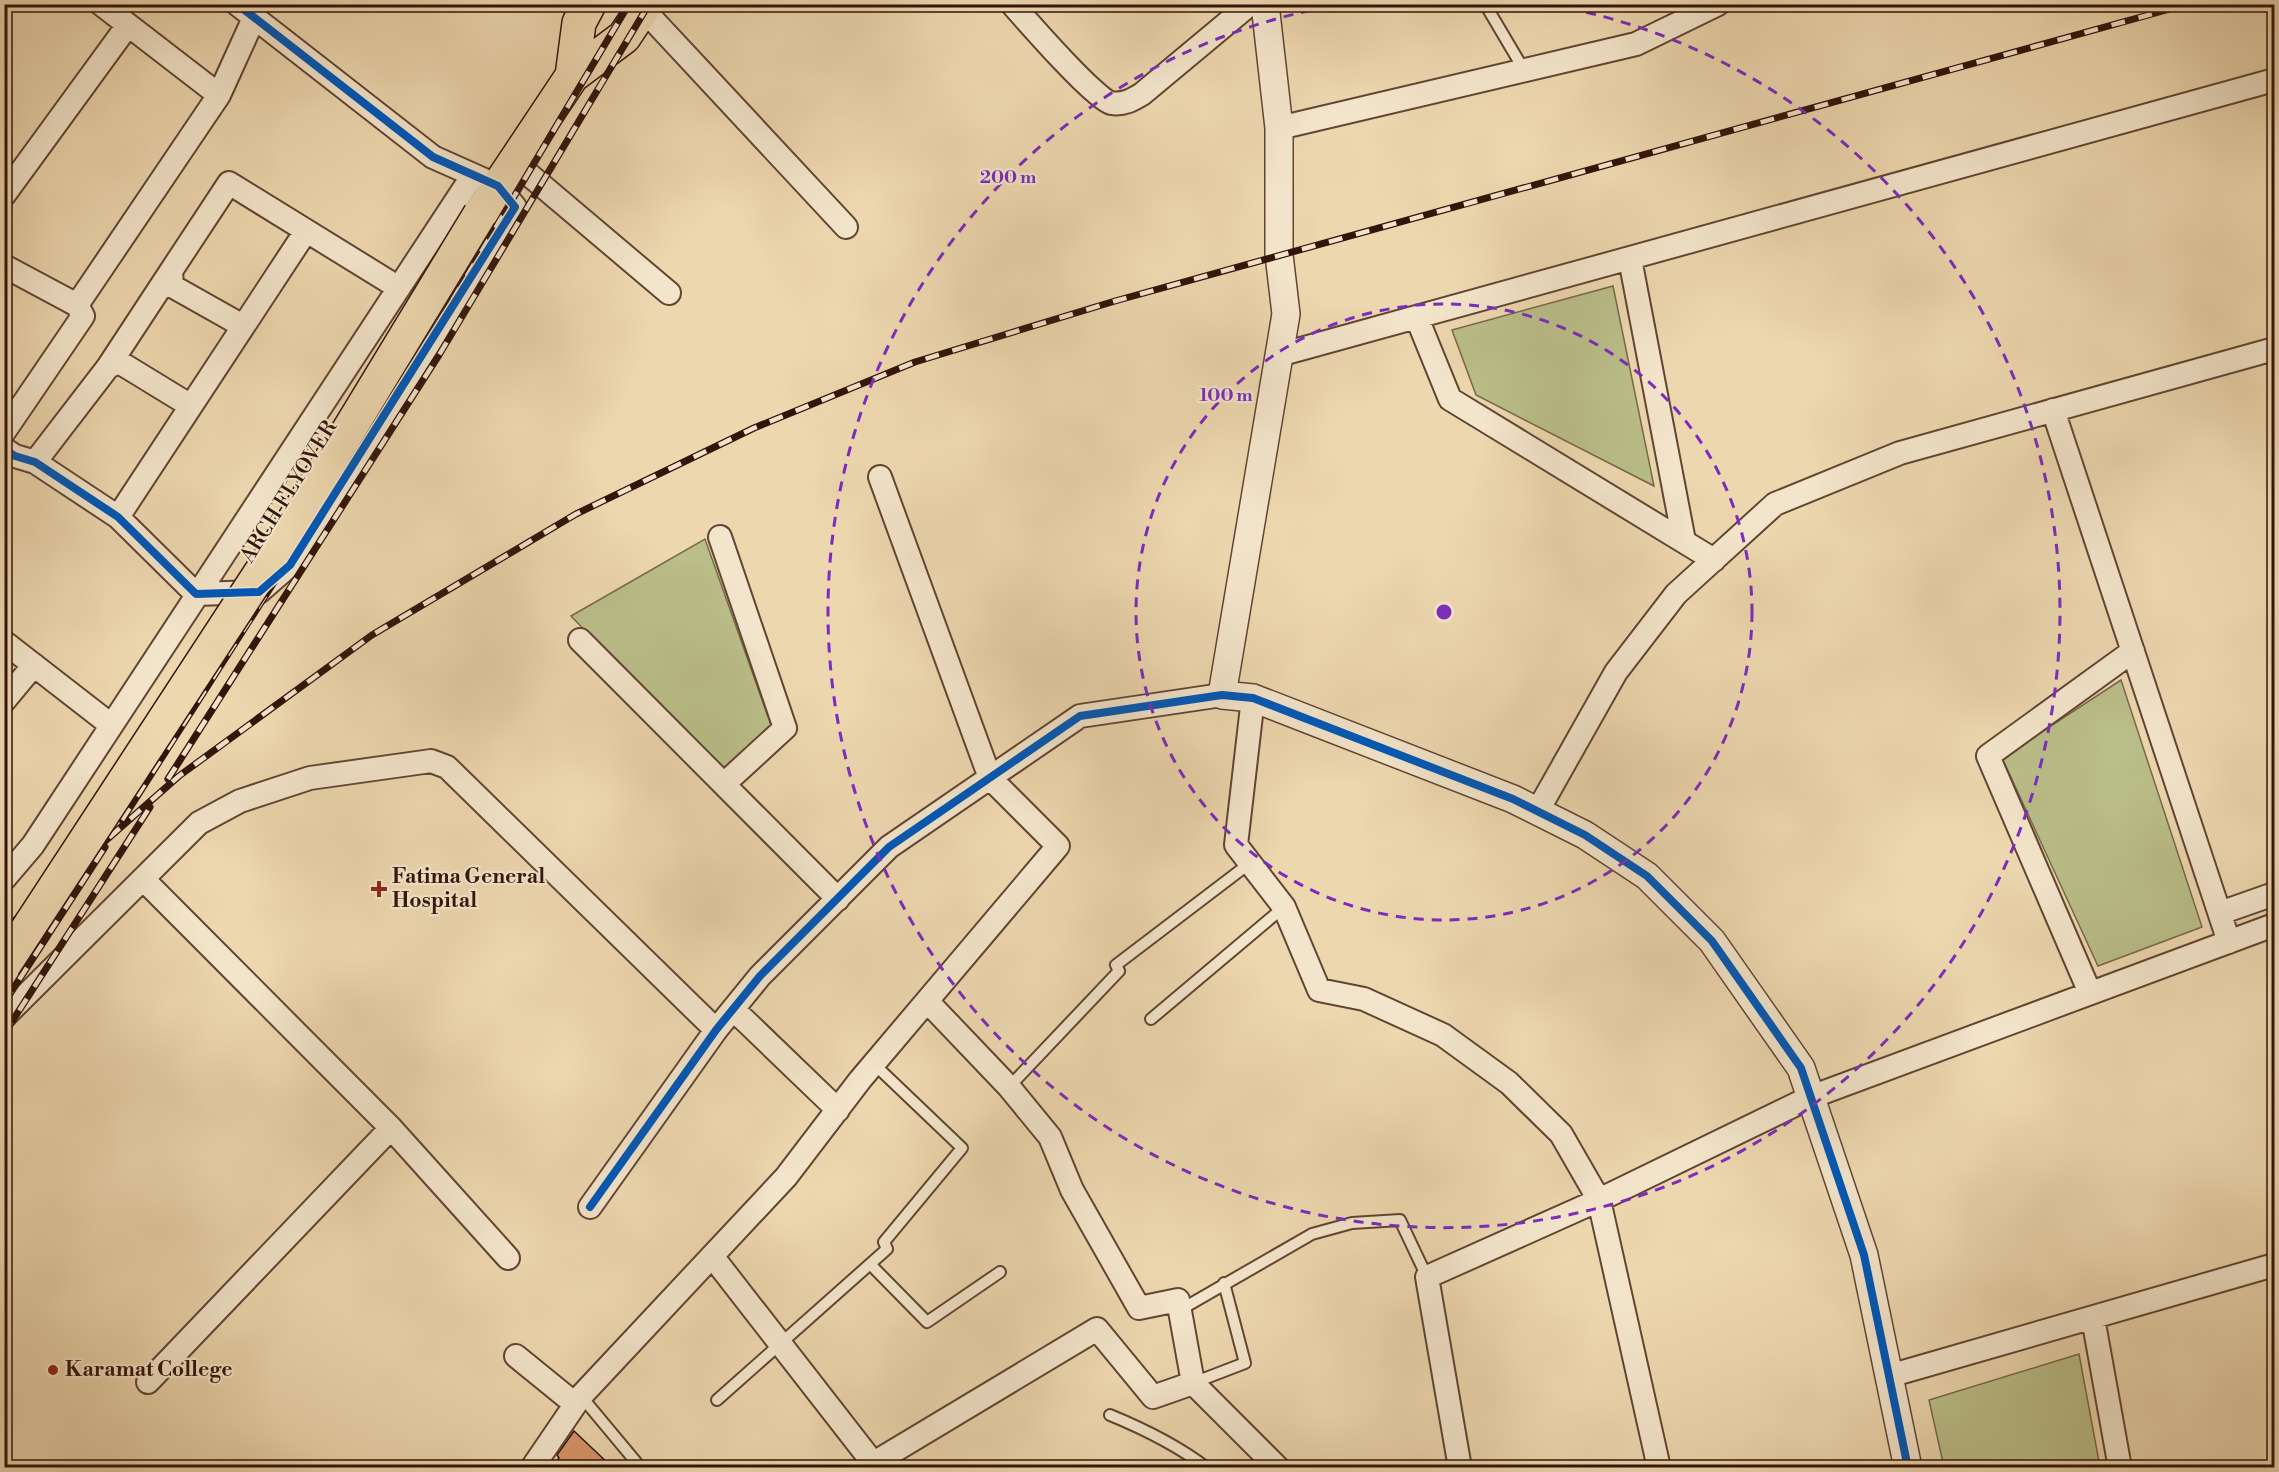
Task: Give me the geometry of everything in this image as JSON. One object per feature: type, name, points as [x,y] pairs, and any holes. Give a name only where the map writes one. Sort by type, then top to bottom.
[{"type":"main road","points":[[572,76],[579,23],[589,4]]},
{"type":"main road","points":[[572,76],[624,37],[645,7]]},
{"type":"main road","name":"ARCH FLYOVER","points":[[4,965],[282,540],[480,214],[495,174],[572,76]]},
{"type":"street","points":[[101,4],[219,95]]},
{"type":"street","points":[[1012,4],[1092,90],[1109,103],[1126,103],[1142,94],[1250,4]]},
{"type":"street","points":[[1222,694],[1286,314],[1279,255],[1279,128],[1265,4]]},
{"type":"street","points":[[1279,128],[1636,44],[1718,4]]},
{"type":"street","points":[[645,7],[846,227]]},
{"type":"street","points":[[77,305],[219,95],[245,11],[433,157],[495,174],[669,293]]},
{"type":"street","points":[[4,195],[128,25]]},
{"type":"street","points":[[1279,355],[2274,80]]},
{"type":"street","points":[[4,879],[33,844],[399,288],[495,174]]},
{"type":"street","points":[[399,288],[229,183],[108,367],[15,459],[118,517],[196,594],[259,592],[290,565],[514,207],[495,174]]},
{"type":"street","points":[[118,517],[306,231]]},
{"type":"street","points":[[1630,259],[1684,541]]},
{"type":"street","points":[[4,266],[77,305],[83,316],[4,432]]},
{"type":"street","points":[[171,271],[172,286],[243,326]]},
{"type":"street","points":[[1417,318],[1450,399],[1714,560]]},
{"type":"street","points":[[1537,812],[1616,672],[1676,594],[1776,504],[1900,453],[2274,349]]},
{"type":"street","points":[[108,367],[119,362],[191,406]]},
{"type":"street","points":[[2053,410],[2229,942]]},
{"type":"street","points":[[532,1467],[578,1400],[786,1177],[874,1064],[1058,846],[990,778],[880,477]]},
{"type":"street","points":[[720,537],[785,728],[724,784]]},
{"type":"street","points":[[580,640],[838,898]]},
{"type":"street","points":[[4,642],[111,725]]},
{"type":"street","points":[[2090,993],[1988,756],[2133,651]]},
{"type":"street","points":[[4,701],[34,665]]},
{"type":"street","points":[[590,1207],[716,1030],[760,976],[889,847],[1080,716],[1222,694],[1253,698],[1513,799],[1585,835],[1647,876],[1712,941],[1801,1068],[1864,1255],[1908,1467]]},
{"type":"street","points":[[1253,698],[1236,845],[1284,907],[1318,990],[1364,999],[1443,1035],[1509,1083],[1561,1134],[1599,1200],[1659,1467]]},
{"type":"street","points":[[4,1017],[200,823],[240,801],[310,778],[431,761],[447,767],[716,1030]]},
{"type":"street","points":[[143,879],[391,1128],[508,1258]]},
{"type":"street","points":[[2220,913],[2274,894]]},
{"type":"street","points":[[1460,1467],[1427,1276],[1599,1200],[1810,1097],[2274,925]]},
{"type":"street","points":[[927,1001],[1009,1087],[1050,1137],[1072,1190],[1139,1308],[1178,1300],[1193,1383],[1278,1467]]},
{"type":"street","points":[[733,1009],[839,1109]]},
{"type":"street","points":[[148,1382],[391,1128]]},
{"type":"street","points":[[712,1256],[875,1465],[1097,1329],[1153,1397],[1193,1383]]},
{"type":"street","points":[[1889,1376],[2274,1265]]},
{"type":"street","points":[[2093,1318],[2120,1467]]},
{"type":"street","points":[[516,1356],[578,1400]]},
{"type":"lane","points":[[1485,4],[1524,70]]},
{"type":"lane","points":[[1009,1087],[1119,971],[1116,965],[1250,863]]},
{"type":"lane","points":[[1151,1019],[1284,907]]},
{"type":"lane","points":[[717,1400],[887,1249],[884,1242],[962,1148],[874,1064]]},
{"type":"lane","points":[[1180,1310],[1311,1234],[1352,1223],[1400,1220],[1427,1276]]},
{"type":"lane","points":[[870,1264],[927,1322],[1000,1272]]},
{"type":"lane","points":[[1193,1383],[1245,1363],[1224,1283]]},
{"type":"lane","points":[[578,1400],[641,1467]]},
{"type":"lane","points":[[1110,1415],[1141,1427],[1207,1467]]},
{"type":"green space","points":[[1613,286],[1654,486],[1476,395],[1452,330]]},
{"type":"green space","points":[[705,539],[771,725],[720,773],[571,616]]},
{"type":"green space","points":[[2121,680],[2202,927],[2098,966],[2002,758]]},
{"type":"green space","points":[[2079,1354],[2100,1467],[1944,1467],[1929,1400]]},
{"type":"building","points":[[574,1431],[612,1467],[551,1467],[559,1458],[557,1455]]},
{"type":"railway","points":[[122,820],[425,346],[629,4]]},
{"type":"railway","points":[[168,779],[439,355],[649,4]]},
{"type":"railway","points":[[4,930],[179,776],[372,635],[576,514],[754,428],[915,362],[1115,301],[2188,4]]},
{"type":"railway","points":[[4,1034],[150,807]]},
{"type":"railway","points":[[4,1003],[105,847]]},
{"type":"cycle path","points":[[4,449],[15,456],[35,462],[118,517],[196,594],[259,592],[290,565],[515,207],[498,186],[433,157],[237,4]]},
{"type":"cycle path","points":[[590,1207],[716,1030],[760,976],[889,847],[1080,716],[1222,695],[1253,698],[1513,799],[1585,835],[1647,876],[1712,941],[1801,1068],[1864,1255],[1908,1468]]},
{"type":"place","name":"Fatima General Hospital","points":[[379,889]]},
{"type":"place","name":"Karamat College","points":[[53,1370]]}]
